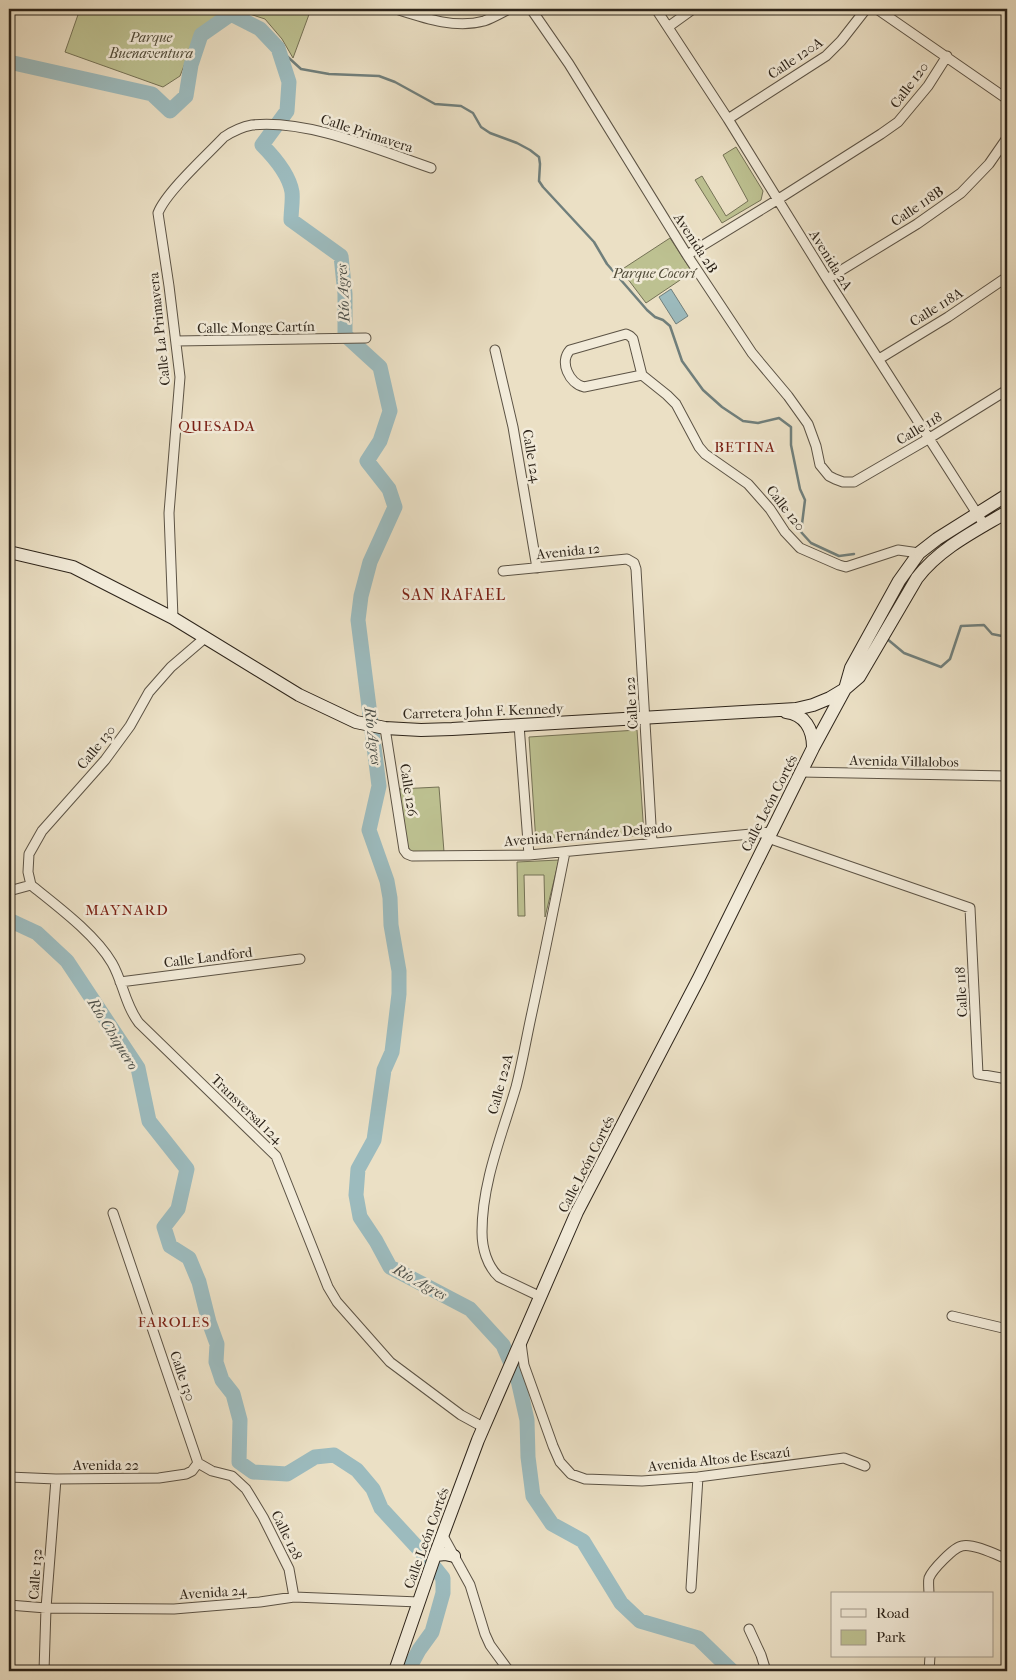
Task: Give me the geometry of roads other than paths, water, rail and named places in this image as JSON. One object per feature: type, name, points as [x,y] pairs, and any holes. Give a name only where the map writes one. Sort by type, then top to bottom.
[{"type":"main road","name":"Calle León Cortés","points":[[395,1671],[483,1427],[577,1212],[699,978],[813,748],[845,689],[849,671],[899,581],[919,553],[1007,496]]},
{"type":"main road","name":"Calle León Cortés","points":[[845,689],[859,677],[917,578],[928,563],[1007,512]]},
{"type":"main road","name":"Carretera John F. Kennedy","points":[[9,552],[73,567],[173,618],[299,696],[356,722],[381,727],[422,730],[646,717],[778,712],[813,705],[845,689]]},
{"type":"main road","points":[[813,705],[834,688],[849,671]]},
{"type":"main road","points":[[778,712],[790,713],[800,717],[808,726],[813,736],[813,748]]},
{"type":"main road","points":[[435,1557],[445,1554],[454,1556]]},
{"type":"street","points":[[396,9],[439,21],[469,23],[486,21],[509,9]]},
{"type":"street","name":"Avenida 2B","points":[[531,9],[569,64],[687,255],[752,353],[788,396],[808,424],[820,465],[829,476],[843,482]]},
{"type":"street","name":"Avenida 2A","points":[[656,9],[728,119],[777,200],[985,526]]},
{"type":"street","points":[[668,27],[693,9]]},
{"type":"street","name":"Calle 120A","points":[[728,119],[826,56],[866,9]]},
{"type":"street","points":[[877,9],[1007,99]]},
{"type":"street","name":"Calle 120","points":[[687,255],[898,122],[928,86],[947,56]]},
{"type":"street","name":"Calle La Primavera","points":[[173,618],[170,513],[180,377],[158,213],[160,206],[170,194],[224,137],[235,130],[251,126],[265,126]]},
{"type":"street","name":"Calle Primavera","points":[[265,126],[290,127],[322,132],[431,168]]},
{"type":"street","name":"Calle 118B","points":[[827,279],[917,224],[961,193],[989,164],[1007,138]]},
{"type":"street","name":"Calle 118A","points":[[878,359],[948,317],[1007,277]]},
{"type":"street","points":[[626,334],[633,339],[642,375],[584,387],[578,386],[571,379],[564,362],[570,350],[626,334]]},
{"type":"street","name":"Calle Monge Cartín","points":[[176,342],[366,338]]},
{"type":"street","name":"Calle 124","points":[[495,350],[513,427],[537,568]]},
{"type":"street","name":"Calle 120","points":[[642,375],[668,395],[676,404],[699,447],[753,489],[770,509],[785,532],[800,548],[846,567],[898,550],[919,553]]},
{"type":"street","name":"Calle 118","points":[[843,482],[854,482],[1007,390]]},
{"type":"street","name":"Avenida 12","points":[[503,571],[626,559],[634,563]]},
{"type":"street","name":"Calle 122","points":[[634,563],[636,569],[646,717],[652,842]]},
{"type":"street","name":"Calle 130","points":[[31,884],[28,872],[29,854],[42,831],[105,760],[130,726],[150,692],[171,667],[206,637]]},
{"type":"street","points":[[519,725],[529,854]]},
{"type":"street","name":"Calle 126","points":[[381,727],[404,850],[407,854]]},
{"type":"street","name":"Avenida Villalobos","points":[[801,772],[1007,776]]},
{"type":"street","name":"Avenida Fernández Delgado","points":[[407,854],[529,854],[565,852],[652,842],[770,835],[970,908]]},
{"type":"street","name":"Calle 122A","points":[[539,1296],[499,1277],[494,1272],[485,1252],[482,1234],[483,1214],[492,1162],[516,1087],[565,852]]},
{"type":"street","points":[[9,891],[31,884]]},
{"type":"street","name":"Transversal 124","points":[[31,884],[65,912],[105,951],[114,966],[133,1015],[139,1023],[276,1156],[328,1287],[336,1302],[390,1362],[461,1415],[483,1427]]},
{"type":"street","name":"Calle 118","points":[[970,908],[978,1074],[1007,1079]]},
{"type":"street","name":"Calle Landford","points":[[120,982],[300,959]]},
{"type":"street","name":"Calle 130","points":[[113,1213],[198,1464]]},
{"type":"street","points":[[952,1316],[1007,1329]]},
{"type":"street","name":"Avenida Altos de Escazú","points":[[518,1346],[560,1462],[571,1474],[585,1479],[642,1482],[698,1477],[844,1458],[865,1466]]},
{"type":"street","name":"Avenida 22","points":[[9,1477],[56,1479],[160,1478],[186,1474],[192,1471],[198,1464]]},
{"type":"street","name":"Calle 128","points":[[198,1464],[212,1471],[232,1476],[246,1489],[264,1517],[289,1570],[294,1597]]},
{"type":"street","points":[[691,1588],[698,1477]]},
{"type":"street","name":"Calle 132","points":[[44,1671],[46,1608],[56,1479]]},
{"type":"street","points":[[443,1536],[470,1585],[490,1645],[509,1671]]},
{"type":"street","points":[[929,1592],[929,1579],[935,1569],[951,1553],[962,1546],[970,1546],[1007,1559]]},
{"type":"street","name":"Avenida 24","points":[[9,1605],[46,1608],[174,1609],[260,1602],[294,1597],[419,1602]]},
{"type":"street","points":[[749,1629],[766,1671]]},
{"type":"street","points":[[929,1671],[930,1658]]},
{"type":"water","points":[[671,289],[688,316],[676,324],[659,297]]},
{"type":"waterway","name":"Río Agres","points":[[9,62],[152,94],[170,111],[186,96],[191,65],[201,35],[231,14],[260,29],[278,48],[289,82],[287,111],[262,145],[280,166],[288,179],[292,192],[291,220],[341,256],[345,294],[345,335],[380,367],[390,411],[380,441],[367,461],[389,489],[395,507],[370,562],[361,596],[358,620],[379,786],[369,830],[387,881],[391,925],[399,971],[399,994],[392,1052],[384,1070],[374,1140],[358,1169],[356,1195],[360,1217],[390,1267],[470,1309],[503,1345],[518,1380],[527,1420],[528,1457],[533,1496],[552,1524],[583,1541],[621,1603],[640,1621],[698,1638],[732,1671]]},
{"type":"waterway","points":[[278,48],[301,69],[329,74],[379,76],[395,82],[435,104],[461,106],[473,113],[481,127],[490,133],[517,143],[539,157],[539,181],[543,187],[594,242],[607,264],[647,310],[670,326],[682,361],[703,390],[722,407],[743,421],[758,423],[779,418],[791,427],[791,445],[800,489],[805,500],[801,532],[811,543],[839,556],[854,554]]},
{"type":"waterway","points":[[886,638],[904,653],[941,667],[950,659],[961,626],[984,625],[992,634],[1007,637]]},
{"type":"waterway","name":"Río Chiquero","points":[[9,920],[37,933],[67,961],[138,1068],[149,1121],[187,1169],[178,1209],[164,1227],[170,1246],[189,1258],[199,1282],[209,1322],[217,1344],[216,1362],[222,1380],[233,1394],[240,1420],[239,1462],[253,1472],[287,1474],[315,1457],[334,1455],[357,1470],[373,1489],[381,1508],[443,1578],[443,1593],[432,1632],[419,1650],[411,1665],[411,1671]]},
{"type":"district","name":"QUESADA","points":[[217,426]]},
{"type":"district","name":"BETINA","points":[[745,447]]},
{"type":"district","name":"SAN RAFAEL","points":[[454,594]]},
{"type":"district","name":"MAYNARD","points":[[127,910]]},
{"type":"district","name":"FAROLES","points":[[174,1322]]},
{"type":"park label","name":"Parque Buenaventura","points":[[151,46]]},
{"type":"park label","name":"Parque Cocorí","points":[[654,273]]}]
